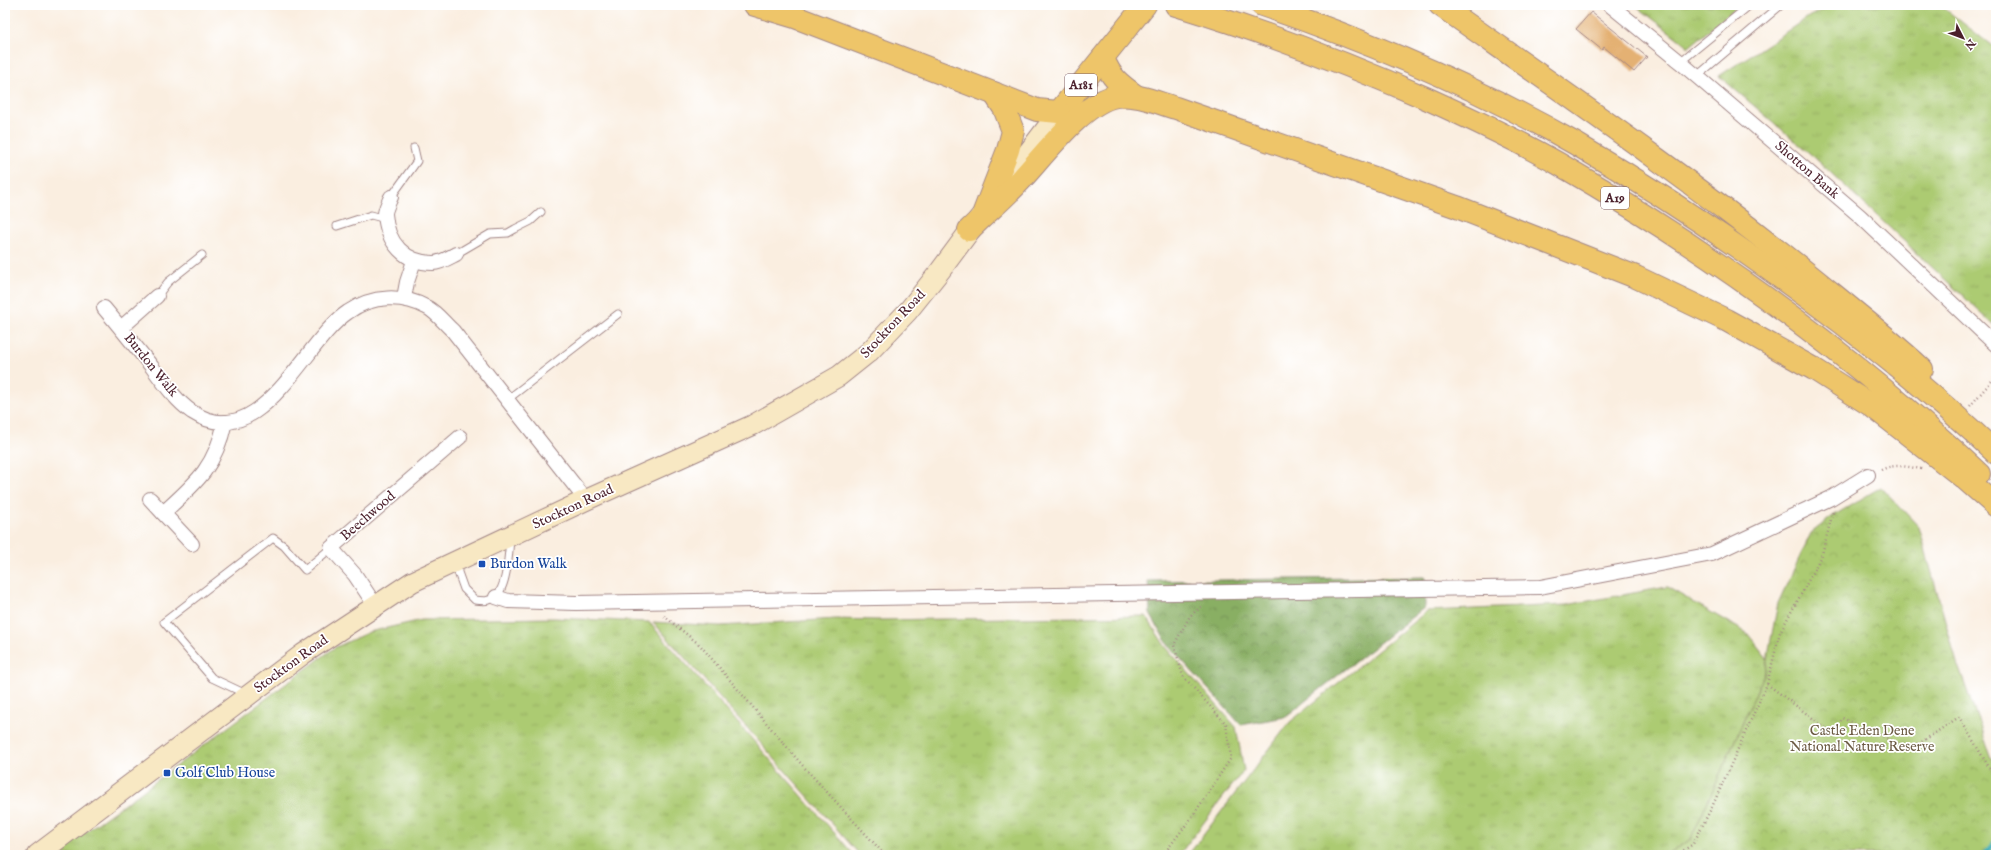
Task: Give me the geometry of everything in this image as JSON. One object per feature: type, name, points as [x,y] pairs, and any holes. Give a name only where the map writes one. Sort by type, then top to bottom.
[{"type":"main road","points":[[755,5],[795,18],[1038,110],[1059,112]]},
{"type":"main road","name":"A181","points":[[1059,112],[1145,5]]},
{"type":"main road","name":"A19","points":[[1176,5],[1232,21],[1357,68],[1464,115],[1557,163],[1722,266],[1786,312],[1844,356],[1929,428],[1996,490]]},
{"type":"main road","name":"A19","points":[[1262,5],[1384,51],[1484,96],[1574,143],[1645,185],[1729,241],[1860,336],[1914,379],[1996,453]]},
{"type":"main road","points":[[1440,5],[1684,178],[1774,247],[1899,347],[1966,410],[1996,444]]},
{"type":"main road","points":[[1103,58],[1109,72],[1118,84],[1136,96]]},
{"type":"main road","points":[[984,212],[1008,150],[1013,131],[1004,108],[994,93]]},
{"type":"main road","points":[[969,230],[1016,185],[1084,112],[1102,100],[1118,96],[1136,96],[1176,108],[1450,205],[1636,277],[1726,320],[1814,369],[1872,406],[1964,478],[1996,506]]},
{"type":"main road","name":"Stockton Road","points":[[45,852],[248,694],[303,654],[375,605],[412,582],[586,500],[753,426],[839,376],[869,352],[908,311],[940,271],[969,230],[1059,112]]},
{"type":"street","name":"Shotton Bank","points":[[1610,5],[1697,76],[1860,216],[1996,345]]},
{"type":"street","points":[[390,197],[385,213],[398,250],[414,261],[435,263],[456,254]]},
{"type":"street","points":[[404,298],[406,282],[414,261]]},
{"type":"street","name":"Burdon Walk","points":[[121,328],[157,296]]},
{"type":"street","name":"Burdon Walk","points":[[104,308],[174,396],[193,412],[215,421],[225,422],[250,415],[278,392],[325,333],[348,312],[376,299],[404,298],[429,309],[453,331],[508,398],[586,500]]},
{"type":"street","points":[[163,513],[185,493],[210,465],[222,437],[225,422]]},
{"type":"street","name":"Beechwood","points":[[375,605],[355,575],[331,548],[460,437]]},
{"type":"street","points":[[496,597],[508,601],[576,603],[1540,587],[1712,554],[1831,498],[1868,475]]},
{"type":"street","points":[[150,499],[192,544]]},
{"type":"lane","points":[[1680,62],[1750,5]]},
{"type":"lane","points":[[1697,76],[1781,5]]},
{"type":"lane","points":[[390,197],[417,161],[414,148]]},
{"type":"lane","points":[[456,254],[490,234],[508,233],[532,221],[542,212]]},
{"type":"lane","points":[[338,226],[371,216],[386,219]]},
{"type":"lane","points":[[157,296],[168,282],[202,255]]},
{"type":"lane","points":[[508,398],[618,314]]},
{"type":"lane","points":[[455,562],[464,589],[475,600],[486,601],[496,597],[501,589],[509,558],[511,535]]},
{"type":"lane","points":[[248,694],[212,678],[164,622],[272,538],[284,546],[305,570],[331,548]]},
{"type":"path","points":[[1966,410],[1996,376]]},
{"type":"path","points":[[1868,475],[1890,466],[1901,465],[1925,470]]},
{"type":"path","points":[[1677,855],[1693,844],[1712,807],[1767,684],[1780,632],[1803,592],[1822,554],[1833,516],[1831,498]]},
{"type":"path","points":[[1164,855],[1231,758],[1226,724],[1183,676],[1174,645],[1190,616],[1220,592]]},
{"type":"path","points":[[646,602],[700,644],[803,766],[885,855]]},
{"type":"path","points":[[1767,684],[1835,735],[1842,718],[1911,749],[1959,717],[1996,779]]},
{"type":"green space","points":[[1635,5],[1739,5],[1689,47]]},
{"type":"green space","points":[[1833,5],[1940,5],[1996,49],[1996,327],[1814,157],[1719,76],[1810,16]]},
{"type":"green space","name":"Castle Eden Dene National Nature Reserve","points":[[1881,487],[1919,527],[1957,663],[1992,759],[1996,764],[1996,855],[1668,855],[1691,839],[1764,675],[1778,603],[1811,533],[1833,516]]},
{"type":"green space","points":[[1425,577],[1425,607],[1285,717],[1241,725],[1168,645],[1150,614],[1148,581]]},
{"type":"green space","points":[[1667,587],[1747,633],[1767,658],[1764,675],[1691,839],[1668,855],[1188,855],[1290,722],[1427,611],[1566,605]]},
{"type":"green space","points":[[1146,616],[1165,646],[1236,727],[1244,770],[1179,855],[860,855],[653,622],[720,626],[836,619],[877,620]]},
{"type":"green space","points":[[555,618],[649,622],[854,855],[53,855],[140,793],[334,648],[369,632],[422,620]]},
{"type":"building","points":[[1591,12],[1647,57],[1634,72],[1604,47],[1602,50],[1576,29]]},
{"type":"waterway","points":[[1983,855],[1996,841]]},
{"type":"place","name":"Burdon Walk","points":[[482,564]]},
{"type":"place","name":"Golf Club House","points":[[167,773]]}]
